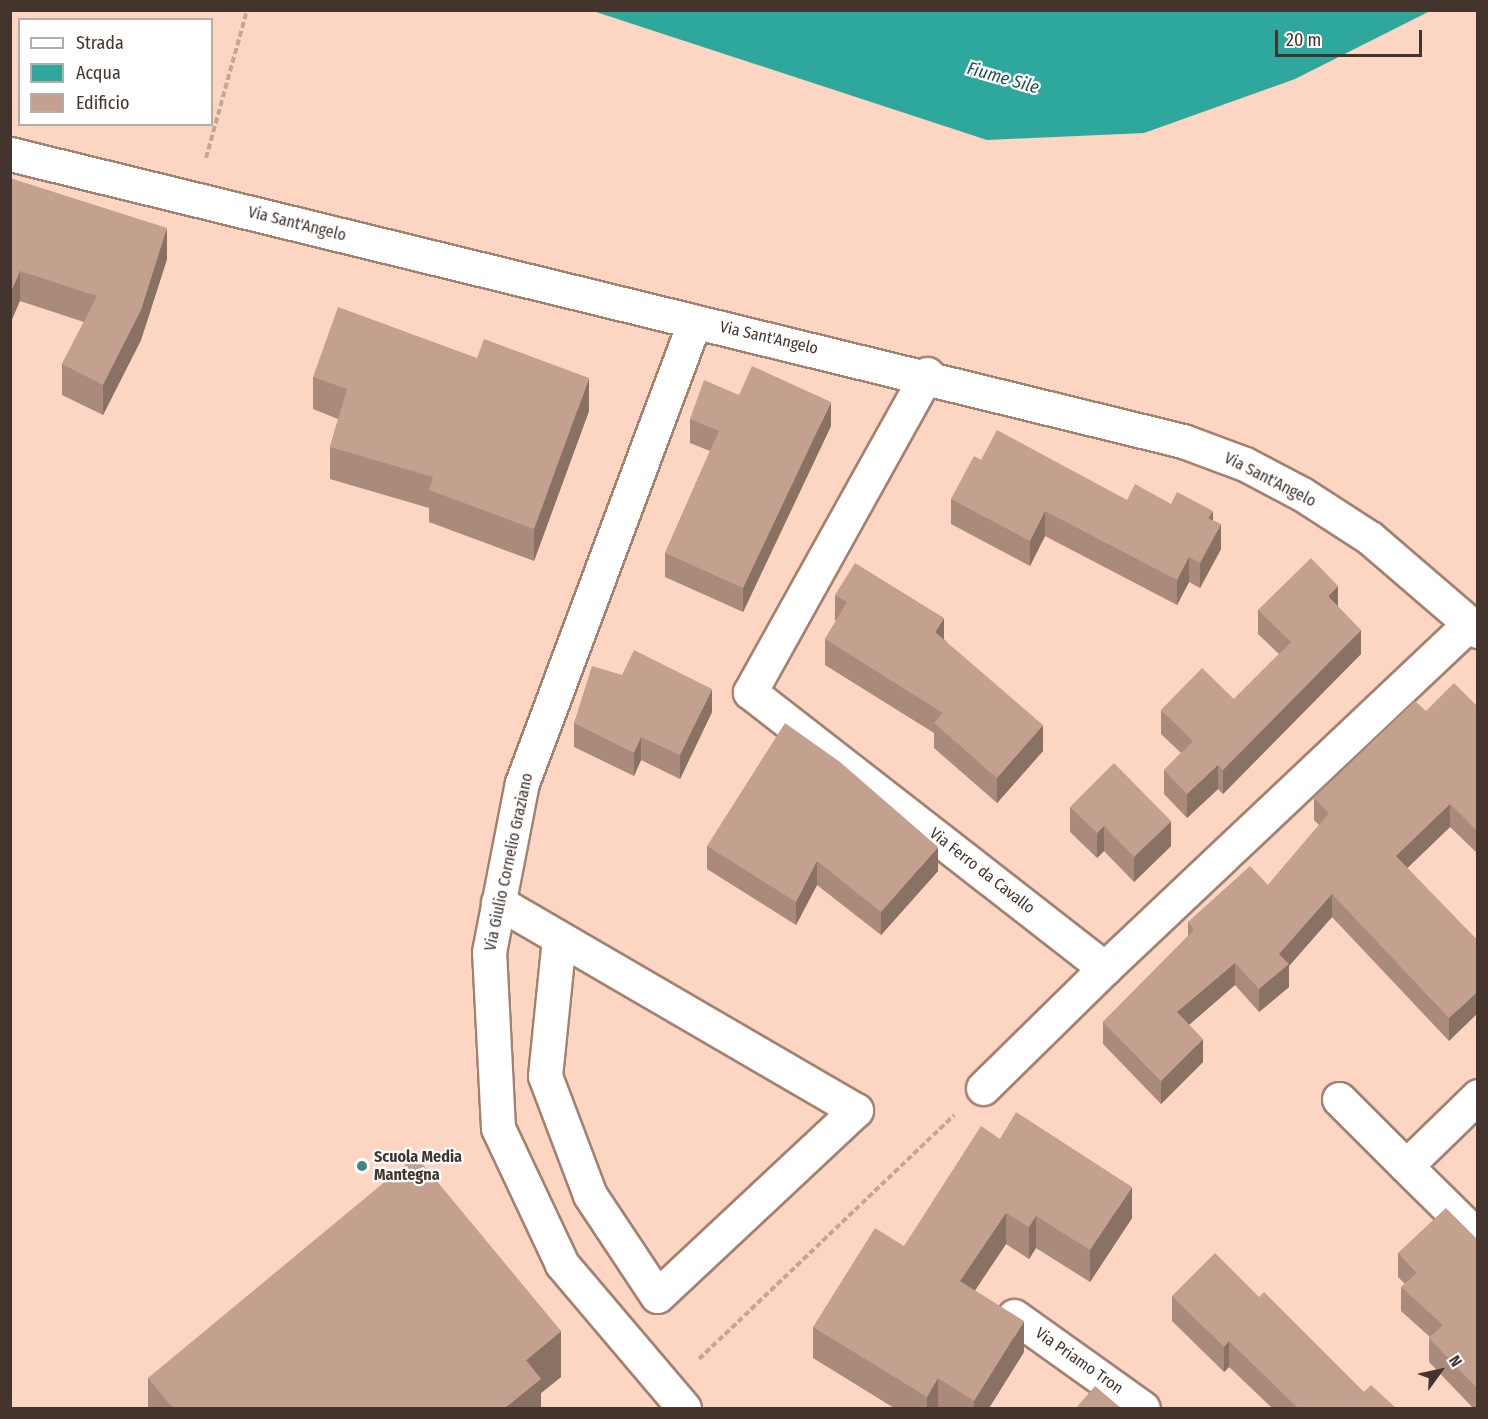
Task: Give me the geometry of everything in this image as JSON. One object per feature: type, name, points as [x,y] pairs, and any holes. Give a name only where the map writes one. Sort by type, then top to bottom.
[{"type":"street","name":"Via Sant'Angelo","points":[[10,154],[694,322],[927,374],[1114,420],[1245,464],[1370,538],[1473,628]]},
{"type":"street","name":"Via Giulio Cornelio Graziano","points":[[675,1399],[562,1264],[498,1128],[489,952],[522,783],[694,322]]},
{"type":"street","name":"Via Ferro da Cavallo","points":[[927,374],[750,692],[1105,968]]},
{"type":"street","points":[[983,1088],[1105,968],[1473,628]]},
{"type":"street","points":[[498,902],[856,1110],[657,1296],[590,1195],[545,1076],[559,939]]},
{"type":"street","points":[[1406,1166],[1478,1096]]},
{"type":"street","points":[[1339,1099],[1478,1237]]},
{"type":"street","name":"Via Priamo Tron","points":[[1014,1316],[1143,1408]]},
{"type":"path","points":[[195,199],[247,10]]},
{"type":"path","points":[[675,1399],[983,1088]]},
{"type":"water","name":"Fiume Sile","points":[[593,11],[1430,11],[1295,79],[1144,133],[987,140]]},
{"type":"building","points":[[10,178],[167,228],[141,310],[103,385],[62,364],[97,296],[20,271],[10,293]]},
{"type":"building","points":[[338,307],[477,358],[484,339],[589,378],[534,529],[429,490],[433,477],[330,447],[347,389],[313,377]]},
{"type":"building","points":[[752,366],[831,402],[743,588],[665,553],[719,431],[690,419],[704,380],[739,395]]},
{"type":"building","points":[[997,430],[1127,500],[1135,484],[1171,504],[1177,492],[1213,511],[1208,518],[1221,524],[1200,563],[1189,557],[1177,580],[1045,511],[1030,541],[951,499],[974,456],[981,460]]},
{"type":"building","points":[[1311,558],[1338,586],[1328,596],[1361,630],[1223,770],[1218,765],[1187,794],[1164,770],[1193,741],[1161,710],[1202,668],[1234,699],[1291,642],[1258,610]]},
{"type":"building","points":[[855,563],[944,618],[935,632],[1043,725],[997,778],[934,723],[943,713],[825,639],[847,602],[835,595]]},
{"type":"building","points":[[634,650],[712,689],[680,755],[641,737],[634,753],[574,723],[592,666],[622,675]]},
{"type":"building","points":[[1454,683],[1478,707],[1478,832],[1450,804],[1396,856],[1478,941],[1478,991],[1449,1018],[1332,894],[1279,954],[1289,964],[1259,989],[1235,963],[1177,1012],[1203,1039],[1161,1081],[1103,1022],[1194,930],[1188,922],[1250,866],[1268,885],[1329,813],[1314,798],[1415,701],[1426,711]]},
{"type":"building","points":[[785,723],[840,762],[938,847],[881,912],[817,861],[796,902],[707,846]]},
{"type":"building","points":[[1114,763],[1171,821],[1134,857],[1104,826],[1097,833],[1070,807]]},
{"type":"building","points":[[1016,1112],[1132,1187],[1090,1250],[1036,1216],[1029,1227],[1006,1213],[960,1281],[1024,1321],[974,1401],[938,1378],[927,1397],[813,1327],[875,1228],[904,1246],[981,1126],[1000,1139]]},
{"type":"building","points":[[416,1156],[561,1331],[526,1360],[541,1379],[505,1408],[173,1408],[148,1378]]},
{"type":"building","points":[[1446,1208],[1478,1240],[1478,1389],[1429,1338],[1443,1325],[1401,1287],[1417,1273],[1398,1253]]},
{"type":"building","points":[[1215,1253],[1259,1297],[1264,1292],[1364,1392],[1371,1385],[1396,1408],[1298,1408],[1229,1341],[1224,1347],[1172,1296]]},
{"type":"building","points":[[1095,1386],[1121,1408],[1076,1408]]},
{"type":"place","name":"Scuola Media Mantegna","points":[[362,1166]]}]
